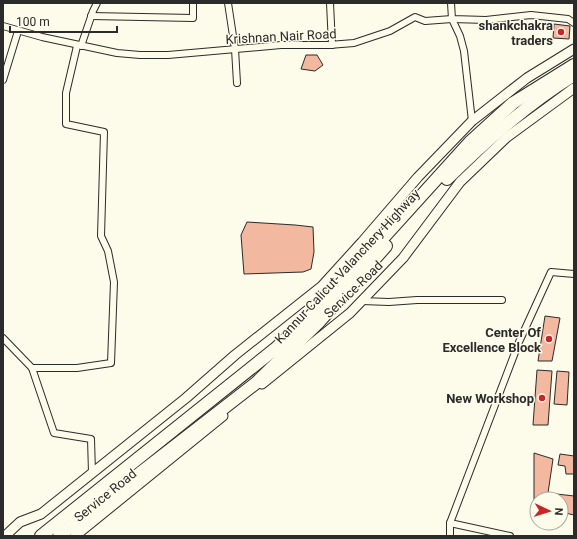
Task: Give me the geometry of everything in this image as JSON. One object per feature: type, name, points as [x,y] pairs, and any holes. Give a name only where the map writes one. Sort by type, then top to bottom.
[{"type":"highway","points":[[43,535],[275,349],[326,301],[470,142],[513,103],[574,65]]},
{"type":"highway","name":"Kannur-Calicut-Valanchery Highway","points":[[59,536],[256,383],[318,323],[372,264],[403,226],[465,161],[507,123],[574,75]]},
{"type":"street","points":[[32,368],[77,368],[111,363],[114,282],[108,251],[101,236],[104,132],[66,124],[66,92],[79,46],[97,3]]},
{"type":"street","points":[[91,16],[192,18],[193,3]]},
{"type":"street","points":[[228,3],[235,49],[237,83]]},
{"type":"street","points":[[330,3],[332,45]]},
{"type":"street","points":[[451,3],[452,19],[460,36],[464,50],[472,121]]},
{"type":"street","name":"Krishnan Nair Road","points":[[3,26],[79,46],[140,56],[281,45],[332,45],[354,43],[390,31],[415,17],[425,21],[452,19],[486,20],[531,15],[568,19],[574,23]]},
{"type":"street","points":[[3,80],[18,31]]},
{"type":"street","points":[[5,536],[20,522],[41,514],[186,398],[235,355],[322,286],[418,177],[472,121],[527,78],[574,50]]},
{"type":"street","name":"Service Road","points":[[75,536],[350,313],[404,258],[460,182],[507,137],[574,88]]},
{"type":"street","points":[[450,536],[450,523],[519,342],[551,272],[574,274]]},
{"type":"street","points":[[362,301],[502,300]]},
{"type":"street","points":[[3,338],[32,368],[54,433],[92,438],[92,473]]},
{"type":"street","points":[[450,523],[510,536]]},
{"type":"building","name":"shankchakra traders","points":[[554,24],[570,26],[569,39],[553,38]]},
{"type":"building","points":[[306,55],[317,55],[323,65],[315,71],[301,69]]},
{"type":"building","points":[[247,222],[313,227],[314,252],[311,269],[303,272],[244,274],[241,235]]},
{"type":"building","name":"Center Of Excellence Block","points":[[545,316],[560,318],[552,361],[538,361]]},
{"type":"building","name":"New Workshop","points":[[537,370],[552,371],[548,425],[533,425]]},
{"type":"building","points":[[557,371],[569,372],[567,405],[554,404]]},
{"type":"building","points":[[534,453],[553,459],[548,491],[534,491]]},
{"type":"building","points":[[560,454],[574,456],[574,474],[566,474],[565,466],[558,465]]},
{"type":"building","points":[[569,495],[574,496],[574,515],[569,514]]},
{"type":"place","name":"shankchakra traders","points":[[561,32]]},
{"type":"place","name":"Center Of Excellence Block","points":[[549,339]]},
{"type":"place","name":"New Workshop","points":[[542,398]]}]
